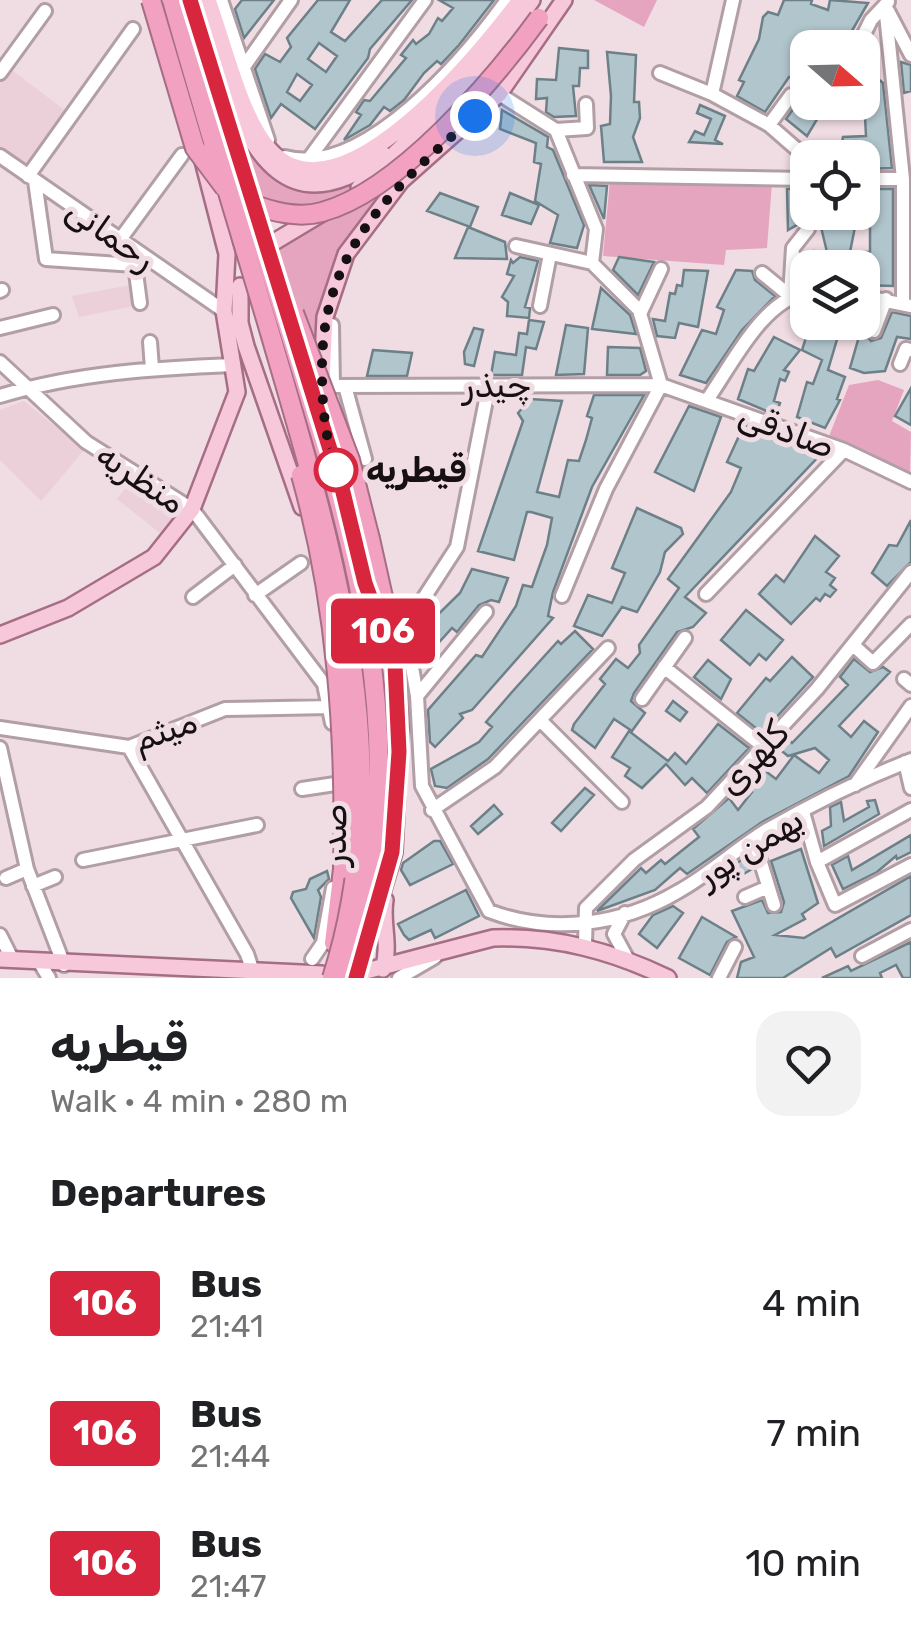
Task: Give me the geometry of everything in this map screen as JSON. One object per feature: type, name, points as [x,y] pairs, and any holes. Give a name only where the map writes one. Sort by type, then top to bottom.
[{"type":"highway","points":[[151,0],[194,148],[210,174],[240,199],[294,214],[322,212],[343,203],[396,168],[455,118],[539,18]]},
{"type":"highway","points":[[169,0],[194,97],[316,495],[340,591],[358,779],[354,852],[328,972]]},
{"type":"highway","points":[[169,0],[319,494],[342,590],[360,727],[359,852],[328,972]]},
{"type":"highway","points":[[189,0],[328,447],[365,583],[395,664]]},
{"type":"highway","points":[[189,0],[268,240],[339,489],[376,670],[379,814],[358,971]]},
{"type":"highway","points":[[268,240],[332,406],[370,539],[395,664],[399,727],[392,852],[358,971]]},
{"type":"highway","points":[[265,319],[266,349],[307,497],[327,592],[343,707],[343,869],[328,972]]},
{"type":"main road","points":[[208,0],[264,142],[286,162],[315,170],[336,166],[371,150],[414,117],[466,68],[520,0]]},
{"type":"main road","points":[[268,240],[361,186],[476,74],[532,0]]},
{"type":"main road","points":[[539,18],[552,0]]},
{"type":"main road","points":[[328,447],[322,400],[325,317],[346,254],[401,181],[500,94],[564,0]]},
{"type":"main road","points":[[195,20],[254,150],[268,165],[293,180],[325,185],[341,181],[435,116]]},
{"type":"main road","points":[[0,636],[68,608],[154,558],[192,509],[237,392],[224,312],[227,254],[210,192],[194,97]]},
{"type":"main road","points":[[240,286],[240,324],[246,346],[335,603],[350,672]]},
{"type":"main road","points":[[383,969],[388,952],[382,916],[392,852]]},
{"type":"main road","points":[[358,971],[383,969],[492,938],[585,945],[627,958],[668,978]]},
{"type":"main road","points":[[6,959],[131,973],[328,972]]},
{"type":"main road","points":[[189,978],[252,972]]},
{"type":"street","points":[[222,0],[270,144],[284,156],[308,160],[349,150],[417,100],[454,66],[507,0]]},
{"type":"street","points":[[244,68],[291,0]]},
{"type":"street","points":[[308,160],[425,0]]},
{"type":"street","points":[[712,94],[732,0]]},
{"type":"street","points":[[867,30],[883,2]]},
{"type":"street","points":[[883,2],[911,55]]},
{"type":"street","points":[[880,298],[907,304],[905,143],[883,2]]},
{"type":"street","points":[[0,73],[46,11]]},
{"type":"street","points":[[133,29],[32,178],[46,259],[136,266],[140,304]]},
{"type":"street","points":[[660,73],[712,94],[770,126],[790,143]]},
{"type":"street","points":[[500,94],[556,130],[587,128],[586,104]]},
{"type":"street","points":[[770,126],[790,96]]},
{"type":"street","points":[[556,130],[596,229],[592,264]]},
{"type":"street","points":[[119,241],[182,155]]},
{"type":"street","name":"رحمانی","points":[[0,156],[224,312]]},
{"type":"street","points":[[573,175],[790,179]]},
{"type":"street","points":[[880,179],[903,179]]},
{"type":"street","points":[[516,246],[592,264],[640,314],[660,385],[606,489],[562,596]]},
{"type":"street","points":[[346,254],[332,312],[339,386],[364,458]]},
{"type":"street","points":[[540,306],[550,254]]},
{"type":"street","points":[[640,314],[661,268]]},
{"type":"street","points":[[708,400],[766,318],[790,296],[762,273]]},
{"type":"street","points":[[880,314],[886,298]]},
{"type":"street","points":[[0,328],[53,314]]},
{"type":"street","points":[[150,342],[152,368]]},
{"type":"street","points":[[900,364],[906,349],[911,350]]},
{"type":"street","name":"منظریه","points":[[0,362],[86,442],[192,509],[324,684],[331,707]]},
{"type":"street","points":[[0,396],[30,387],[152,368],[234,365]]},
{"type":"street","name":"چیذر","points":[[339,386],[660,385]]},
{"type":"street","name":"صادقی","points":[[660,385],[844,450],[911,482]]},
{"type":"street","points":[[489,386],[457,548],[406,627],[417,696],[422,786],[489,911],[513,920],[585,926],[585,945]]},
{"type":"street","points":[[706,594],[844,450]]},
{"type":"street","points":[[255,594],[301,563]]},
{"type":"street","points":[[193,597],[236,565]]},
{"type":"street","name":"کلهری","points":[[585,926],[586,908],[634,860],[707,808],[853,645],[911,572]]},
{"type":"street","points":[[417,696],[486,612]]},
{"type":"street","points":[[853,645],[873,662],[911,624]]},
{"type":"street","points":[[642,699],[685,638]]},
{"type":"street","points":[[432,810],[495,767],[608,648]]},
{"type":"street","points":[[664,667],[764,747]]},
{"type":"street","points":[[854,786],[911,706]]},
{"type":"street","name":"میثم","points":[[0,728],[129,747],[225,709],[331,707]]},
{"type":"street","name":"صدر","points":[[312,960],[323,943],[334,880],[331,707]]},
{"type":"street","points":[[540,720],[622,802]]},
{"type":"street","points":[[129,747],[247,954],[252,972]]},
{"type":"street","points":[[0,748],[27,868],[64,965]]},
{"type":"street","points":[[908,761],[911,788]]},
{"type":"street","name":"بهمن پور","points":[[585,926],[680,891],[803,812],[908,761]]},
{"type":"street","points":[[302,789],[335,784]]},
{"type":"street","points":[[817,862],[911,810]]},
{"type":"street","points":[[803,812],[817,862],[835,905],[911,865]]},
{"type":"street","points":[[83,860],[257,824]]},
{"type":"street","points":[[754,840],[774,905]]},
{"type":"street","points":[[6,878],[27,868]]},
{"type":"street","points":[[34,886],[55,877]]},
{"type":"street","points":[[745,897],[768,887]]},
{"type":"street","points":[[626,912],[614,934],[627,958]]},
{"type":"street","points":[[862,956],[911,930]]},
{"type":"street","points":[[0,935],[6,959]]},
{"type":"street","points":[[719,978],[735,947]]},
{"type":"street","points":[[399,978],[443,952]]},
{"type":"street","points":[[40,963],[49,978]]},
{"type":"shaded area","points":[[594,0],[657,0],[644,27]]},
{"type":"shaded area","points":[[9,68],[67,112],[27,168],[0,149],[0,81]]},
{"type":"shaded area","points":[[242,135],[299,185],[388,157],[357,184],[329,200],[279,204],[258,199],[235,136]]},
{"type":"shaded area","points":[[610,180],[772,183],[767,248],[726,250],[724,265],[603,256]]},
{"type":"shaded area","points":[[391,182],[332,272],[316,353],[274,248],[304,229],[336,219]]},
{"type":"shaded area","points":[[131,285],[134,306],[79,317],[72,296]]},
{"type":"shaded area","points":[[878,380],[904,390],[892,421],[911,432],[910,476],[828,439],[849,385]]},
{"type":"shaded area","points":[[24,401],[84,450],[41,501],[0,460],[0,410]]},
{"type":"shaded area","points":[[132,481],[175,515],[160,533],[117,499]]},
{"type":"building","points":[[242,0],[274,0],[244,38],[235,9]]},
{"type":"building","points":[[318,0],[350,0],[331,32],[345,41],[382,0],[412,0],[370,49],[368,58],[315,129],[281,104],[271,118],[255,69],[265,54],[280,62],[291,47],[287,38]],"holes":[[[319,43],[337,56],[326,72],[308,59]],[[297,74],[312,85],[300,101],[287,92]]]},
{"type":"building","points":[[439,0],[494,0],[459,45],[441,64],[437,61],[424,73],[404,100],[390,111],[384,107],[370,125],[344,140],[361,115],[356,112],[364,100],[370,101],[406,58],[401,55],[413,40],[416,44],[429,34],[438,18],[442,21],[453,8]]},
{"type":"building","points":[[784,0],[812,0],[811,4],[828,10],[830,0],[868,3],[852,30],[790,30],[790,77],[765,112],[737,96],[744,82],[739,80],[759,39],[763,17],[768,12],[778,15]]},
{"type":"building","points":[[559,48],[588,51],[588,68],[580,68],[579,86],[573,86],[576,116],[554,117],[546,112],[547,98],[536,99],[537,79],[556,80]]},
{"type":"building","points":[[607,52],[636,55],[634,102],[639,102],[640,118],[633,137],[642,162],[604,162],[601,126],[610,124],[611,96]]},
{"type":"building","points":[[901,62],[911,65],[911,91],[904,93]]},
{"type":"building","points":[[880,81],[892,168],[880,168],[880,140],[842,140],[866,136],[865,120],[880,120]]},
{"type":"building","points":[[700,105],[725,116],[715,140],[723,144],[689,142],[695,131],[704,135],[711,119],[697,113]]},
{"type":"building","points":[[502,110],[548,137],[547,147],[553,150],[584,225],[577,248],[550,243],[558,215],[535,201],[541,164],[534,162],[536,143],[500,129]]},
{"type":"building","points":[[790,113],[790,120],[817,120],[807,136],[786,119]]},
{"type":"building","points":[[607,186],[604,219],[590,187]]},
{"type":"building","points":[[787,189],[790,189],[790,229]]},
{"type":"building","points":[[880,189],[893,189],[893,286],[880,286],[880,250],[870,250],[870,230],[880,230]]},
{"type":"building","points":[[440,193],[478,207],[470,227],[427,211]]},
{"type":"building","points":[[510,193],[539,205],[531,224],[502,215]]},
{"type":"building","points":[[468,227],[505,242],[507,259],[455,258]]},
{"type":"building","points":[[822,230],[854,230],[850,250],[827,250]]},
{"type":"building","points":[[520,257],[538,261],[525,307],[530,308],[529,318],[507,316],[508,302],[502,297],[514,276],[507,274],[511,260],[513,263]]},
{"type":"building","points":[[619,257],[654,262],[638,295],[613,270]]},
{"type":"building","points":[[684,270],[708,271],[698,327],[679,323],[675,338],[657,336],[653,319],[665,321],[670,293],[675,294],[677,285],[682,286]]},
{"type":"building","points":[[736,270],[752,271],[755,280],[775,296],[742,330],[706,383],[680,375],[702,330],[716,334],[724,310],[717,307]]},
{"type":"building","points":[[601,288],[630,315],[636,334],[592,329]]},
{"type":"building","points":[[892,312],[911,316],[911,339],[897,337],[885,371],[864,373],[850,368],[858,340],[880,340]]},
{"type":"building","points":[[529,320],[544,322],[536,349],[526,347],[522,375],[491,375],[495,352],[516,355],[519,333],[527,334]]},
{"type":"building","points":[[566,325],[588,328],[584,374],[556,375]]},
{"type":"building","points":[[474,328],[483,330],[474,366],[465,364],[464,352]]},
{"type":"building","points":[[774,337],[800,350],[784,370],[789,372],[785,381],[780,379],[774,401],[780,403],[776,415],[738,399],[748,369],[754,371]]},
{"type":"building","points":[[805,340],[837,340],[828,370],[845,377],[837,399],[840,400],[825,428],[797,417],[807,382],[813,384],[822,360],[802,350]]},
{"type":"building","points":[[608,347],[640,348],[646,371],[640,375],[607,375]]},
{"type":"building","points":[[373,350],[412,353],[407,376],[367,376]]},
{"type":"building","points":[[911,388],[911,425],[895,416]]},
{"type":"building","points":[[594,395],[644,395],[592,487],[553,592],[548,616],[553,618],[472,710],[460,714],[463,718],[435,747],[430,742],[428,710],[476,655],[482,657],[516,606],[523,585],[532,587],[547,545],[552,518],[527,512],[514,560],[478,551],[523,421],[518,413],[530,399],[562,401],[537,492],[559,497],[568,460],[579,461],[592,418],[587,416]]},
{"type":"building","points":[[689,406],[721,417],[694,491],[655,472]]},
{"type":"building","points":[[744,425],[821,454],[685,597],[706,613],[693,627],[677,632],[634,693],[631,701],[645,713],[632,731],[614,719],[595,748],[572,730],[574,724],[605,684],[600,679],[616,659],[628,668],[640,653],[639,645],[679,588],[668,579],[731,492],[741,468],[727,462]]},
{"type":"building","points":[[637,508],[681,528],[683,534],[665,552],[660,572],[637,612],[622,607],[602,636],[574,626],[588,595],[612,603],[625,573],[612,568]]},
{"type":"building","points":[[911,520],[911,562],[887,586],[872,573],[889,545],[897,546]]},
{"type":"building","points":[[815,536],[839,556],[826,572],[835,578],[830,585],[836,590],[820,601],[816,598],[791,624],[759,594],[776,575],[784,582]]},
{"type":"building","points":[[472,569],[508,578],[499,602],[491,600],[479,605],[457,632],[452,628],[424,659],[417,635],[460,593]]},
{"type":"building","points":[[746,610],[783,640],[766,660],[759,654],[750,665],[721,640]]},
{"type":"building","points":[[575,631],[593,649],[488,759],[447,788],[435,786],[431,769],[479,742],[492,727],[486,722],[558,641],[561,644]]},
{"type":"building","points":[[792,657],[813,677],[762,733],[737,713],[766,678],[770,681]]},
{"type":"building","points":[[854,659],[870,672],[883,667],[890,672],[839,726],[851,737],[864,721],[878,732],[849,776],[762,822],[687,874],[680,868],[655,890],[597,911],[641,868],[646,873],[661,860],[665,864],[699,837],[693,829],[729,798],[738,810],[752,792],[745,787],[760,767],[776,779],[794,755],[819,773],[829,760],[815,748],[788,756],[777,747],[786,737],[792,743],[848,685],[840,677]]},
{"type":"building","points":[[708,660],[731,679],[721,699],[694,677]]},
{"type":"building","points":[[673,701],[687,712],[680,721],[666,711]]},
{"type":"building","points":[[718,724],[749,748],[707,793],[692,778],[685,785],[666,764],[642,788],[625,776],[630,768],[612,757],[629,731],[668,761],[675,753],[686,764]]},
{"type":"building","points":[[585,788],[594,795],[561,831],[552,823]]},
{"type":"building","points":[[875,800],[879,814],[824,846],[822,831],[831,826],[830,807],[841,802],[844,821],[869,807],[867,801]]},
{"type":"building","points":[[494,805],[502,814],[478,834],[471,826]]},
{"type":"building","points":[[911,835],[911,852],[897,859],[896,856],[877,872],[843,889],[832,865],[848,856],[852,870]]},
{"type":"building","points":[[434,841],[440,841],[453,864],[410,885],[401,870],[403,863]]},
{"type":"building","points":[[801,849],[818,903],[802,914],[805,919],[775,935],[804,938],[911,876],[911,915],[836,957],[831,948],[783,978],[737,978],[741,962],[754,957],[732,911],[762,900],[768,913],[781,912],[784,902],[771,861]]},
{"type":"building","points":[[748,855],[752,869],[715,891],[710,883]]},
{"type":"building","points":[[327,871],[329,879],[318,890],[321,897],[314,938],[291,898],[293,892],[306,889],[310,879]]},
{"type":"building","points":[[466,890],[479,916],[435,938],[431,930],[409,940],[404,935],[398,924]]},
{"type":"building","points":[[673,906],[683,913],[657,948],[639,934],[653,915]]},
{"type":"building","points":[[702,917],[736,937],[727,942],[710,975],[679,958]]},
{"type":"building","points":[[911,942],[911,978],[903,978],[896,965],[880,973],[882,978],[822,978],[848,966],[851,971]]},
{"type":"bus line","name":"106","points":[[190,0],[342,488],[365,583],[395,664],[399,752],[392,852],[356,978]]},
{"type":"place","name":"قیطریه","points":[[336,470]]},
{"type":"route","points":[[336,470],[328,447],[322,361],[325,317],[338,271],[346,254],[401,181],[475,116]]}]
